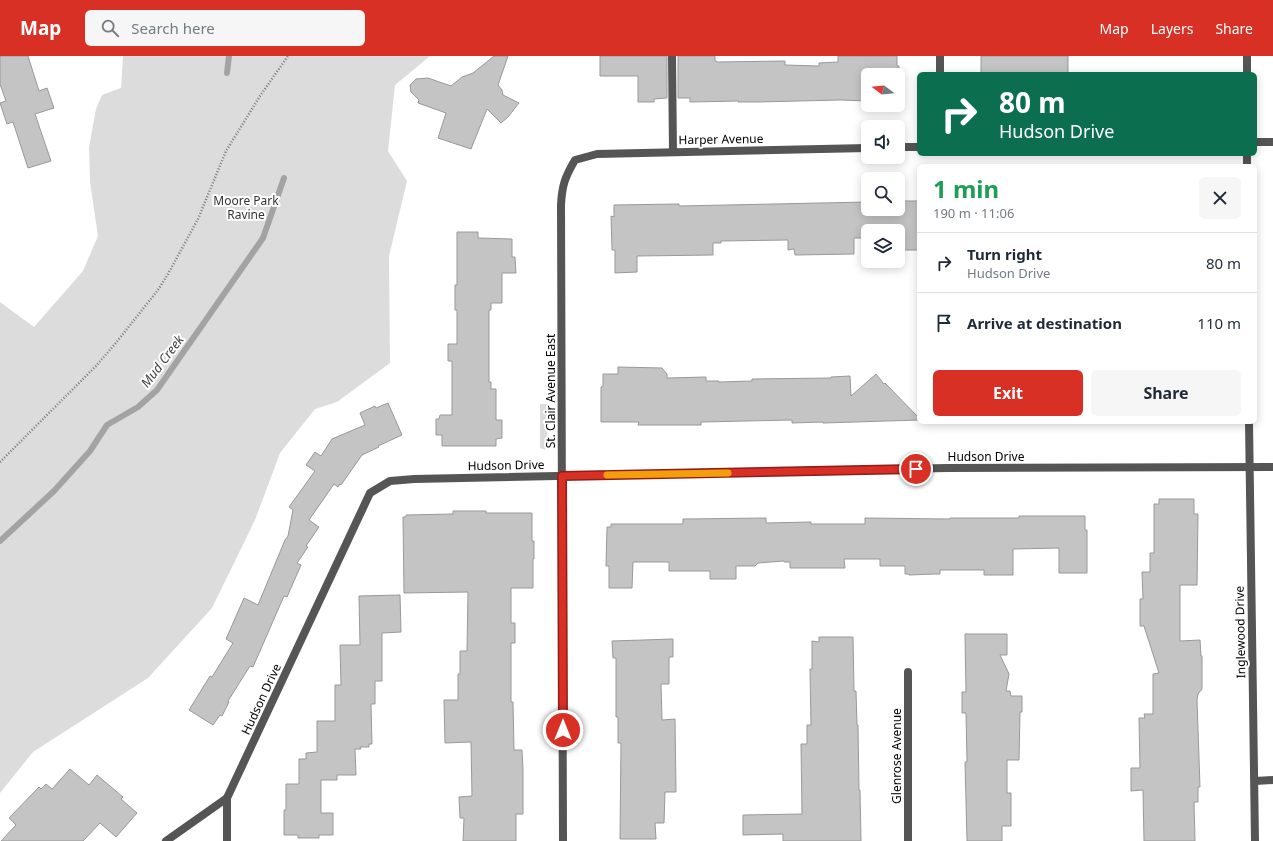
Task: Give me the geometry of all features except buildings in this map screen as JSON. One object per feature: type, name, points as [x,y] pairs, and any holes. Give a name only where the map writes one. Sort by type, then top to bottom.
[{"type":"street","points":[[672,56],[673,152]]},
{"type":"street","points":[[940,56],[940,72]]},
{"type":"street","points":[[1247,56],[1247,72]]},
{"type":"street","points":[[1257,142],[1273,142]]},
{"type":"street","points":[[905,147],[917,147]]},
{"type":"street","name":"Harper Avenue","points":[[575,160],[597,154],[861,148]]},
{"type":"street","name":"St. Clair Avenue East","points":[[563,841],[562,196],[566,175],[575,160]]},
{"type":"street","name":"Inglewood Drive","points":[[1249,424],[1255,841]]},
{"type":"street","name":"Hudson Drive","points":[[166,841],[227,798],[370,493],[390,480],[940,468],[1273,467]]},
{"type":"street","name":"Glenrose Avenue","points":[[908,672],[908,841]]},
{"type":"street","points":[[1254,781],[1273,780]]},
{"type":"street","points":[[227,798],[227,841]]},
{"type":"path","points":[[0,462],[96,366],[158,290],[198,219],[226,151],[260,96],[288,56]]},
{"type":"green space","name":"Moore Park Ravine","points":[[123,56],[430,56],[395,85],[388,151],[407,181],[389,256],[390,363],[337,402],[315,409],[280,453],[255,520],[212,608],[148,678],[33,752],[0,793],[0,302],[34,327],[83,271],[98,236],[90,182],[89,147],[96,109],[102,95],[121,88]]},
{"type":"green space","points":[[540,404],[547,404],[547,443],[545,450],[540,448]]},
{"type":"waterway","name":"Mud Creek","points":[[227,73],[229,56]]},
{"type":"waterway","name":"Mud Creek","points":[[0,541],[54,491],[90,451],[107,425],[138,407],[157,390],[263,238],[284,178]]},
{"type":"slow traffic","points":[[607,475],[728,473]]},
{"type":"route","points":[[563,730],[562,476],[916,469]]}]
